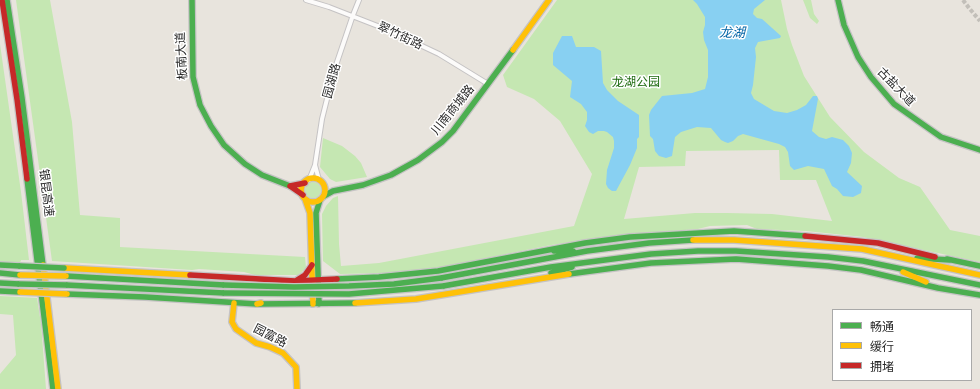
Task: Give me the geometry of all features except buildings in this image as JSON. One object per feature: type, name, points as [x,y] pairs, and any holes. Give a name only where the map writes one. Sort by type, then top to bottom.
[{"type":"main road","name":"银昆高速","points":[[2,0],[17,98],[53,389]]},
{"type":"main road","name":"银昆高速","points":[[7,0],[22,98],[59,389]]},
{"type":"main road","name":"板南大道","points":[[192,0],[193,77],[200,105],[210,126],[224,145],[245,164],[262,175],[290,186]]},
{"type":"main road","name":"川南商城路","points":[[341,189],[363,185],[391,175],[404,169],[430,152],[453,131],[549,0]]},
{"type":"main road","name":"古盐大道","points":[[838,0],[844,25],[858,57],[871,77],[894,104],[906,114],[941,137],[980,150]]},
{"type":"main road","points":[[290,186],[314,179],[341,189]]},
{"type":"main road","points":[[307,181],[302,190],[310,213],[315,266],[322,274],[331,279]]},
{"type":"main road","points":[[316,304],[316,213],[325,189],[321,182]]},
{"type":"main road","points":[[290,186],[313,202],[341,189]]},
{"type":"main road","points":[[0,265],[295,281],[379,277],[438,271],[538,252],[630,237],[734,231],[828,237],[878,243],[980,266]]},
{"type":"main road","points":[[0,273],[20,275],[99,276],[224,285],[294,287],[394,284],[441,278],[587,251],[698,240],[734,240],[862,249],[980,275]]},
{"type":"main road","points":[[538,252],[587,251]]},
{"type":"main road","points":[[0,283],[66,285],[224,294],[349,294],[443,286],[589,262],[651,254],[698,251],[736,251],[828,257],[863,261],[980,285]]},
{"type":"main road","points":[[896,257],[950,260]]},
{"type":"main road","points":[[0,291],[145,296],[259,304],[380,302],[416,299],[530,279],[651,263],[736,259],[862,270],[938,288],[980,295]]},
{"type":"main road","points":[[530,279],[589,262]]},
{"type":"main road","points":[[295,281],[315,266]]},
{"type":"main road","points":[[895,268],[938,288]]},
{"type":"main road","points":[[99,276],[126,272]]},
{"type":"main road","points":[[379,277],[375,278],[369,283],[367,290],[368,294],[373,300],[380,302]]},
{"type":"main road","points":[[259,279],[266,283],[270,290],[268,298],[259,304]]},
{"type":"main road","points":[[112,288],[145,296]]},
{"type":"main road","name":"园富路","points":[[234,303],[232,322],[236,329],[256,343],[283,353],[290,359],[296,367],[298,389]]},
{"type":"street","name":"翠竹街路","points":[[306,0],[352,15],[388,30],[420,45],[488,84]]},
{"type":"street","name":"园湖路","points":[[316,166],[322,119],[334,71],[352,15],[359,0]]},
{"type":"street","points":[[307,181],[316,166]]},
{"type":"street","points":[[316,166],[321,182]]},
{"type":"green space","points":[[16,0],[50,0],[72,122],[80,215],[120,218],[120,247],[305,257],[306,268],[298,275],[255,275],[244,272],[52,261]]},
{"type":"green space","name":"龙湖公园","points":[[557,0],[781,0],[787,29],[804,76],[830,117],[864,152],[899,178],[920,187],[950,230],[980,236],[980,262],[863,237],[806,231],[757,229],[747,225],[710,226],[698,229],[619,235],[551,245],[436,268],[386,273],[340,274],[323,261],[322,214],[326,206],[333,198],[338,196],[341,266],[379,263],[574,226],[592,174],[560,121],[534,99],[507,87],[503,75]],"holes":[[[779,150],[780,180],[816,180],[832,221],[772,214],[727,213],[695,213],[624,219],[639,167],[685,166],[686,151]]]},
{"type":"green space","points":[[803,0],[811,0],[814,14],[819,21],[817,24],[810,18]]},
{"type":"green space","points":[[0,44],[29,260],[21,260],[20,263],[0,262]]},
{"type":"green space","points":[[323,138],[342,146],[355,156],[361,163],[367,177],[336,182],[330,179],[320,167]]},
{"type":"green space","points":[[310,182],[316,182],[321,187],[319,196],[316,198],[310,198],[305,193],[305,187]]},
{"type":"green space","points":[[0,296],[37,298],[41,324],[46,389],[0,389],[0,374],[16,355],[13,315],[0,314]]},
{"type":"water","name":"龙湖","points":[[693,0],[765,0],[754,9],[753,14],[757,18],[762,19],[781,36],[780,38],[758,42],[755,48],[756,57],[751,93],[754,99],[774,111],[787,113],[806,105],[813,96],[817,96],[818,99],[812,131],[819,137],[826,139],[832,137],[843,140],[849,146],[852,153],[851,163],[847,172],[862,186],[861,193],[853,197],[843,196],[832,186],[824,169],[808,166],[794,170],[790,166],[788,152],[785,147],[779,144],[743,134],[728,143],[721,140],[711,128],[697,127],[681,132],[675,137],[672,156],[666,158],[659,156],[655,151],[653,139],[650,136],[649,115],[651,110],[662,96],[692,93],[705,89],[708,77],[708,50],[703,32],[705,17]]},
{"type":"water","points":[[562,36],[572,36],[576,47],[594,47],[601,51],[603,83],[607,90],[618,101],[639,115],[639,137],[637,139],[637,148],[616,191],[612,191],[606,184],[607,170],[614,148],[613,137],[604,131],[598,131],[593,134],[589,132],[585,126],[587,112],[581,104],[570,97],[572,81],[553,65],[553,53]]},
{"type":"tunnel","points":[[963,0],[980,21]]},
{"type":"traffic: fast","points":[[7,0],[22,98],[43,265]]},
{"type":"traffic: fast","points":[[192,0],[193,77],[200,105],[211,126],[224,145],[245,164],[262,175],[290,186]]},
{"type":"traffic: fast","points":[[838,0],[844,25],[858,57],[871,77],[894,104],[941,137],[980,150]]},
{"type":"traffic: fast","points":[[324,196],[333,191],[363,185],[391,175],[418,160],[442,142],[453,131],[513,50]]},
{"type":"traffic: fast","points":[[27,179],[53,389]]},
{"type":"traffic: fast","points":[[319,304],[316,213],[320,200]]},
{"type":"traffic: fast","points":[[337,279],[379,277],[438,271],[585,243],[630,237],[734,231],[805,236]]},
{"type":"traffic: fast","points":[[441,278],[587,251],[649,243],[693,240]]},
{"type":"traffic: fast","points":[[554,251],[573,251]]},
{"type":"traffic: fast","points":[[443,286],[551,267],[651,254],[698,251],[736,251],[828,257],[863,261],[980,285]]},
{"type":"traffic: fast","points":[[917,258],[950,260]]},
{"type":"traffic: fast","points":[[569,274],[651,263],[736,259],[861,270],[938,288],[980,295]]},
{"type":"traffic: fast","points":[[947,259],[980,266]]},
{"type":"traffic: fast","points":[[0,265],[20,266]]},
{"type":"traffic: fast","points":[[20,266],[64,268]]},
{"type":"traffic: fast","points":[[551,273],[572,267]]},
{"type":"traffic: fast","points":[[0,273],[20,275]]},
{"type":"traffic: fast","points":[[66,276],[224,285]]},
{"type":"traffic: fast","points":[[224,285],[294,287],[349,286],[394,284],[441,278]]},
{"type":"traffic: fast","points":[[0,283],[19,284]]},
{"type":"traffic: fast","points":[[19,284],[66,285]]},
{"type":"traffic: fast","points":[[66,285],[224,293]]},
{"type":"traffic: fast","points":[[224,293],[349,294],[443,286]]},
{"type":"traffic: fast","points":[[0,291],[20,292]]},
{"type":"traffic: fast","points":[[67,294],[257,304],[355,303]]},
{"type":"traffic: slow","points":[[513,50],[549,0]]},
{"type":"traffic: slow","points":[[313,178],[321,182],[325,190],[321,198],[313,202],[305,198],[301,190],[305,182],[313,178]]},
{"type":"traffic: slow","points":[[305,199],[310,213],[313,304]]},
{"type":"traffic: slow","points":[[693,240],[734,240],[862,249],[980,275]]},
{"type":"traffic: slow","points":[[43,265],[58,389]]},
{"type":"traffic: slow","points":[[64,268],[190,275]]},
{"type":"traffic: slow","points":[[903,272],[926,282]]},
{"type":"traffic: slow","points":[[355,303],[416,299],[569,274]]},
{"type":"traffic: slow","points":[[20,275],[66,276]]},
{"type":"traffic: slow","points":[[20,292],[67,294]]},
{"type":"traffic: slow","points":[[234,303],[232,322],[236,329],[256,343],[283,353],[296,367],[297,389]]},
{"type":"traffic: slow","points":[[257,304],[261,303]]},
{"type":"traffic: jam","points":[[2,0],[27,179]]},
{"type":"traffic: jam","points":[[303,195],[290,186],[305,183]]},
{"type":"traffic: jam","points":[[805,236],[878,243],[935,257]]},
{"type":"traffic: jam","points":[[297,280],[305,275],[312,265]]},
{"type":"traffic: jam","points":[[190,275],[295,281],[337,279]]}]
